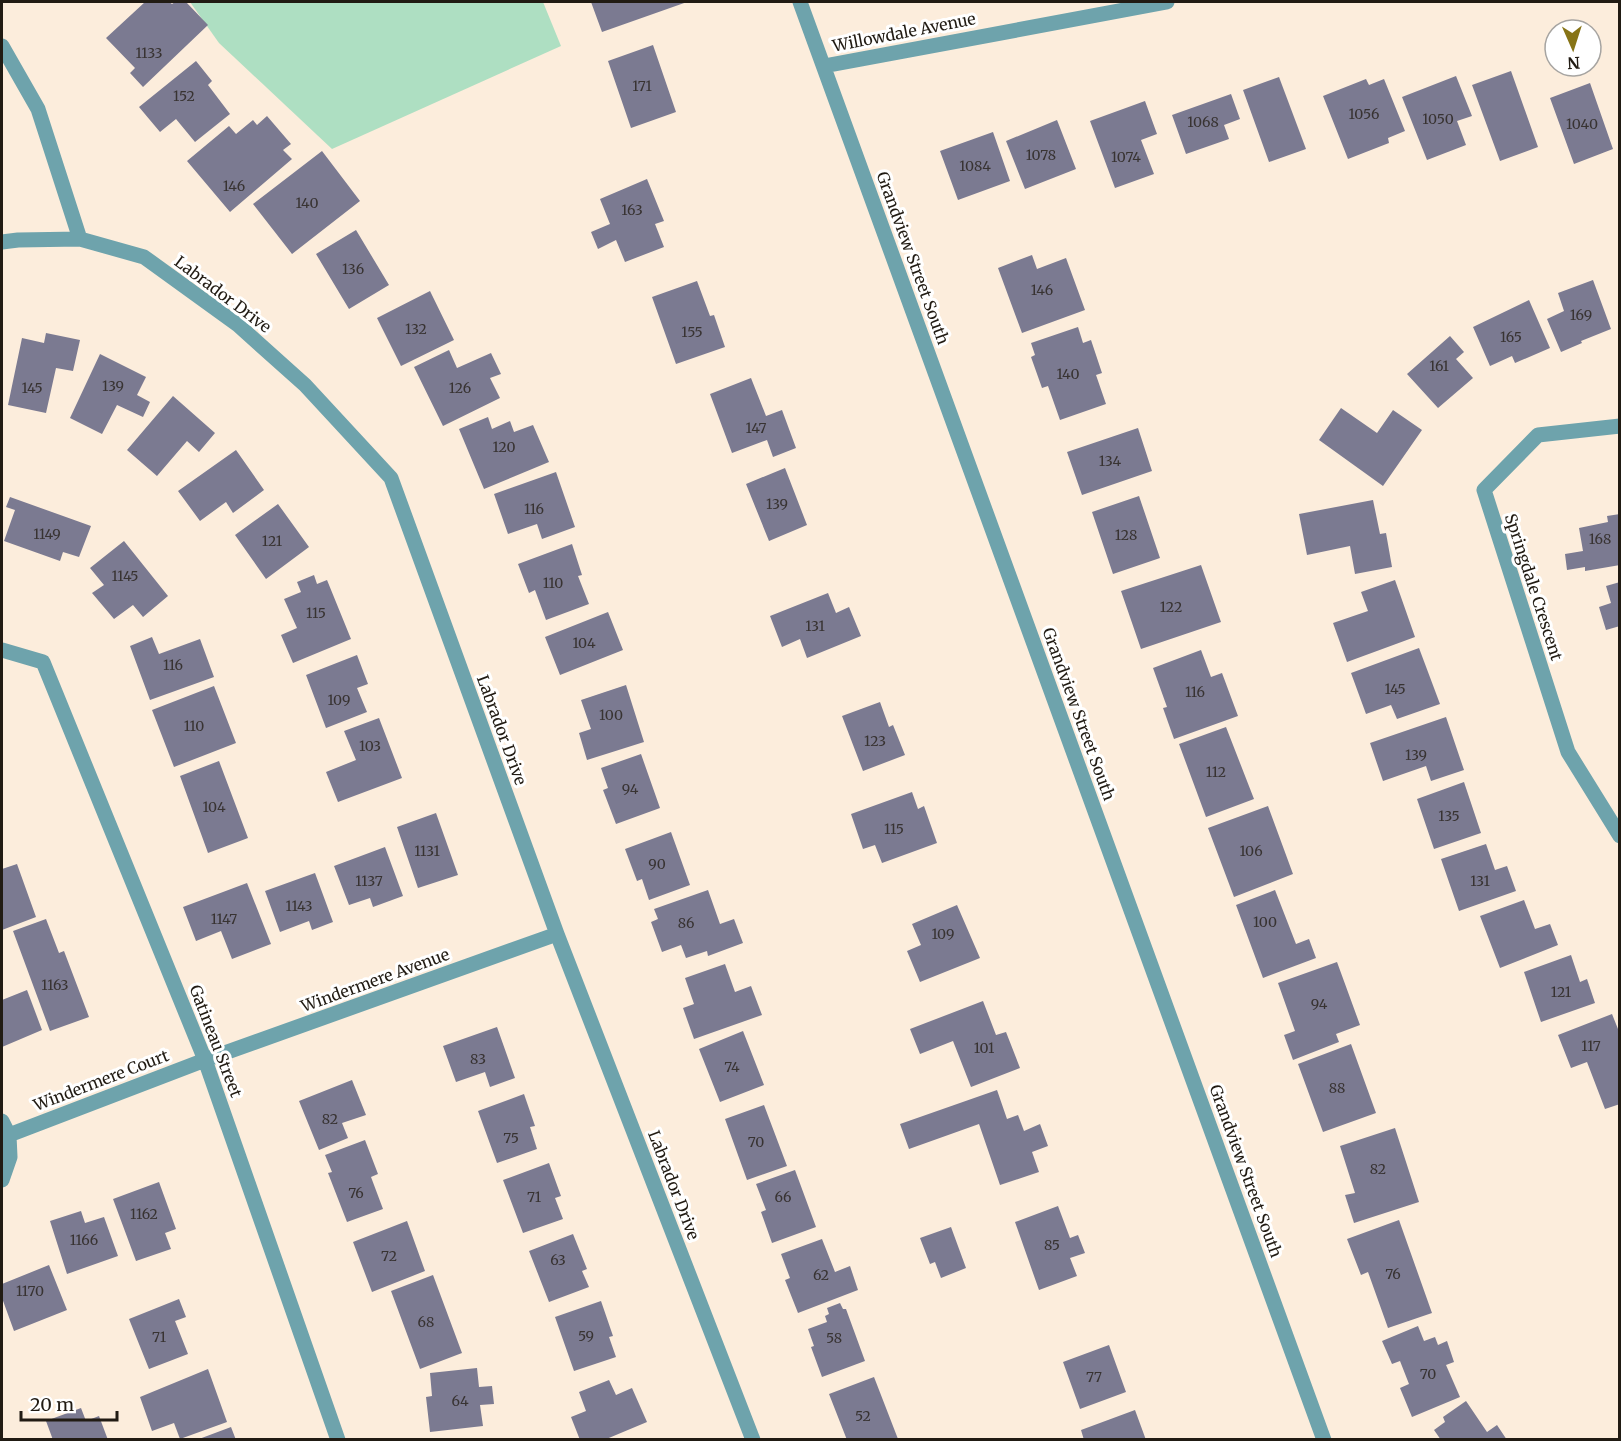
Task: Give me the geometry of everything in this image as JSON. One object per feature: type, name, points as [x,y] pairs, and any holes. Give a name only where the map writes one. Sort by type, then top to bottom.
[{"type":"street","name":"Grandview Street South","points":[[800,2],[1324,1440]]},
{"type":"street","name":"Willowdale Avenue","points":[[824,66],[1167,2]]},
{"type":"street","points":[[2,46],[38,109],[80,239]]},
{"type":"street","name":"Labrador Drive","points":[[2,242],[80,239],[144,257],[238,325],[305,385],[390,478],[556,934],[753,1440]]},
{"type":"street","name":"Springdale Crescent","points":[[1620,426],[1538,435],[1484,490],[1568,752],[1620,836]]},
{"type":"street","name":"Gatineau Street","points":[[2,650],[43,662],[205,1060],[338,1440]]},
{"type":"street","name":"Windermere Avenue","points":[[205,1060],[556,934]]},
{"type":"street","name":"Windermere Court","points":[[9,1135],[205,1060]]},
{"type":"street","points":[[2,1121],[9,1135],[10,1157],[2,1180]]},
{"type":"green space","points":[[190,2],[543,2],[561,46],[332,149],[219,43]]},
{"type":"building","points":[[145,2],[172,4],[186,2],[208,25],[143,87],[130,73],[135,68],[106,38]]},
{"type":"building","points":[[591,2],[687,2],[602,32]]},
{"type":"building","points":[[653,45],[676,112],[631,128],[608,61]]},
{"type":"building","points":[[196,61],[212,81],[208,85],[230,114],[195,142],[176,119],[160,132],[139,107]]},
{"type":"building","points":[[1511,71],[1538,147],[1500,161],[1472,85]]},
{"type":"building","points":[[1456,76],[1472,116],[1457,121],[1466,145],[1427,160],[1402,97]]},
{"type":"building","points":[[1279,77],[1306,149],[1269,162],[1243,90]]},
{"type":"building","points":[[1366,79],[1369,85],[1384,79],[1405,131],[1388,138],[1389,143],[1348,159],[1323,96]]},
{"type":"building","points":[[1590,83],[1613,149],[1574,164],[1550,98]]},
{"type":"building","points":[[1231,94],[1240,119],[1224,125],[1229,139],[1186,154],[1172,115]]},
{"type":"building","points":[[1145,101],[1157,134],[1141,140],[1154,174],[1115,188],[1090,121]]},
{"type":"building","points":[[267,116],[291,144],[283,150],[292,159],[230,212],[187,161],[229,126],[236,134],[253,120],[257,125]]},
{"type":"building","points":[[1057,120],[1076,169],[1025,189],[1006,141]]},
{"type":"building","points":[[993,132],[1010,181],[958,200],[940,151]]},
{"type":"building","points":[[322,151],[360,201],[292,254],[253,204]]},
{"type":"building","points":[[647,179],[664,221],[655,224],[664,247],[625,262],[616,240],[598,249],[591,232],[610,224],[600,199]]},
{"type":"building","points":[[356,230],[389,285],[349,309],[316,254]]},
{"type":"building","points":[[1032,255],[1037,269],[1066,258],[1085,310],[1022,333],[998,268]]},
{"type":"building","points":[[1593,280],[1611,329],[1561,352],[1547,319],[1564,311],[1558,293]]},
{"type":"building","points":[[697,281],[710,316],[714,315],[725,347],[676,364],[652,297]]},
{"type":"building","points":[[430,291],[454,340],[401,366],[377,318]]},
{"type":"building","points":[[1529,300],[1550,348],[1515,363],[1512,356],[1490,366],[1473,327]]},
{"type":"building","points":[[1078,327],[1083,343],[1091,340],[1102,373],[1096,375],[1106,404],[1060,420],[1048,386],[1042,388],[1031,357],[1035,355],[1031,343]]},
{"type":"building","points":[[46,333],[80,340],[73,371],[56,368],[46,413],[8,405],[22,338],[44,343]]},
{"type":"building","points":[[1450,336],[1464,352],[1456,359],[1473,378],[1438,408],[1407,374]]},
{"type":"building","points":[[449,350],[457,368],[491,353],[501,374],[490,378],[500,398],[443,426],[414,367]]},
{"type":"building","points":[[100,354],[146,377],[137,395],[150,402],[143,417],[117,405],[102,434],[70,418]]},
{"type":"building","points":[[751,378],[766,416],[782,410],[796,448],[773,457],[767,440],[732,453],[710,394]]},
{"type":"building","points":[[173,396],[215,433],[199,452],[187,441],[157,476],[127,450]]},
{"type":"building","points":[[1341,408],[1377,433],[1393,410],[1422,430],[1383,486],[1319,440]]},
{"type":"building","points":[[488,417],[492,429],[510,421],[514,432],[533,425],[549,462],[484,489],[459,429]]},
{"type":"building","points":[[1138,428],[1152,471],[1082,495],[1067,452]]},
{"type":"building","points":[[236,450],[264,490],[233,513],[226,502],[200,521],[178,491]]},
{"type":"building","points":[[785,468],[807,525],[769,541],[746,484]]},
{"type":"building","points":[[556,472],[575,527],[542,539],[537,524],[508,534],[494,494]]},
{"type":"building","points":[[1139,496],[1160,558],[1113,574],[1092,512]]},
{"type":"building","points":[[10,497],[91,526],[79,557],[63,552],[60,561],[4,541],[15,510],[6,507]]},
{"type":"building","points":[[1373,500],[1380,534],[1386,533],[1392,567],[1355,574],[1350,546],[1307,555],[1299,514]]},
{"type":"building","points":[[278,504],[309,547],[266,579],[235,535]]},
{"type":"building","points":[[1620,514],[1620,565],[1585,571],[1585,567],[1567,570],[1565,554],[1583,551],[1579,528],[1608,522],[1607,516]]},
{"type":"building","points":[[124,541],[168,596],[143,617],[133,605],[114,619],[92,593],[104,585],[90,568]]},
{"type":"building","points":[[572,544],[582,575],[578,576],[589,604],[546,620],[535,590],[529,593],[518,564]]},
{"type":"building","points":[[1201,565],[1221,622],[1141,649],[1121,591]]},
{"type":"building","points":[[314,575],[317,584],[327,580],[351,639],[293,663],[281,635],[297,628],[284,599],[301,592],[297,582]]},
{"type":"building","points":[[1395,580],[1415,637],[1347,662],[1333,623],[1368,611],[1361,592]]},
{"type":"building","points":[[1620,582],[1620,626],[1606,630],[1599,607],[1611,603],[1606,586]]},
{"type":"building","points":[[828,593],[836,613],[849,607],[861,636],[807,658],[800,639],[782,647],[770,616]]},
{"type":"building","points":[[608,612],[623,650],[560,675],[545,637]]},
{"type":"building","points":[[152,637],[159,654],[200,639],[214,677],[150,700],[130,646]]},
{"type":"building","points":[[1419,648],[1440,704],[1397,719],[1391,705],[1366,714],[1351,673]]},
{"type":"building","points":[[1201,650],[1211,677],[1222,673],[1238,716],[1174,739],[1163,708],[1167,707],[1153,668]]},
{"type":"building","points":[[357,655],[368,684],[357,688],[367,712],[326,728],[306,675]]},
{"type":"building","points":[[626,685],[644,742],[587,760],[579,733],[591,729],[581,700]]},
{"type":"building","points":[[214,686],[236,743],[174,767],[152,710]]},
{"type":"building","points":[[880,702],[889,727],[893,725],[905,755],[863,771],[842,716]]},
{"type":"building","points":[[1446,717],[1464,770],[1431,781],[1426,766],[1383,781],[1370,743]]},
{"type":"building","points":[[379,718],[402,778],[338,802],[326,772],[356,760],[344,731]]},
{"type":"building","points":[[1226,727],[1254,799],[1206,817],[1179,744]]},
{"type":"building","points":[[641,754],[660,808],[616,824],[603,790],[608,788],[601,768]]},
{"type":"building","points":[[219,761],[248,838],[208,853],[180,776]]},
{"type":"building","points":[[1464,782],[1481,833],[1434,849],[1417,799]]},
{"type":"building","points":[[912,792],[918,809],[924,806],[937,843],[882,863],[875,845],[863,849],[851,814]]},
{"type":"building","points":[[1268,806],[1293,874],[1234,897],[1208,828]]},
{"type":"building","points":[[436,813],[458,875],[418,888],[397,827]]},
{"type":"building","points":[[671,832],[690,885],[649,900],[642,879],[637,881],[625,849]]},
{"type":"building","points":[[1486,844],[1495,870],[1507,866],[1516,891],[1459,911],[1441,859]]},
{"type":"building","points":[[385,847],[403,896],[373,907],[370,898],[349,905],[334,866]]},
{"type":"building","points":[[17,864],[36,917],[2,930],[2,869]]},
{"type":"building","points":[[315,873],[333,922],[312,930],[309,921],[280,932],[265,891]]},
{"type":"building","points":[[247,883],[271,944],[232,959],[221,931],[196,941],[183,907]]},
{"type":"building","points":[[708,890],[720,924],[734,919],[743,943],[708,956],[707,951],[686,958],[681,945],[662,952],[651,922],[658,919],[654,909]]},
{"type":"building","points":[[1275,890],[1296,944],[1309,939],[1316,958],[1263,978],[1236,905]]},
{"type":"building","points":[[1524,900],[1535,929],[1550,924],[1558,945],[1500,968],[1480,916]]},
{"type":"building","points":[[957,905],[980,958],[920,982],[907,951],[921,945],[912,924]]},
{"type":"building","points":[[46,919],[59,953],[64,951],[89,1017],[50,1031],[13,931]]},
{"type":"building","points":[[1571,955],[1580,982],[1587,979],[1595,1003],[1541,1022],[1524,972]]},
{"type":"building","points":[[1337,962],[1360,1025],[1336,1034],[1339,1042],[1293,1060],[1284,1035],[1295,1031],[1278,983]]},
{"type":"building","points":[[725,964],[735,992],[751,986],[762,1015],[694,1039],[683,1008],[694,1004],[685,978]]},
{"type":"building","points":[[27,990],[42,1030],[2,1047],[2,1000]]},
{"type":"building","points":[[983,1001],[996,1035],[1006,1032],[1020,1068],[971,1087],[953,1041],[920,1054],[910,1029]]},
{"type":"building","points":[[1612,1014],[1620,1034],[1620,1104],[1605,1109],[1587,1062],[1571,1068],[1558,1035]]},
{"type":"building","points":[[497,1027],[515,1078],[490,1087],[485,1072],[456,1082],[443,1046]]},
{"type":"building","points":[[743,1031],[764,1085],[720,1102],[699,1049]]},
{"type":"building","points":[[1351,1044],[1376,1113],[1323,1132],[1298,1064]]},
{"type":"building","points":[[352,1080],[366,1115],[342,1123],[348,1138],[319,1150],[299,1101]]},
{"type":"building","points":[[997,1090],[1007,1119],[1018,1115],[1024,1131],[1040,1124],[1048,1146],[1032,1152],[1039,1172],[1000,1185],[979,1124],[909,1149],[900,1124]]},
{"type":"building","points":[[524,1094],[535,1126],[530,1127],[537,1149],[497,1163],[478,1111]]},
{"type":"building","points":[[764,1105],[787,1166],[747,1180],[725,1119]]},
{"type":"building","points":[[1395,1128],[1419,1202],[1354,1223],[1345,1195],[1355,1193],[1340,1146]]},
{"type":"building","points":[[365,1140],[378,1174],[371,1177],[383,1209],[347,1222],[328,1173],[332,1172],[325,1155]]},
{"type":"building","points":[[549,1163],[561,1196],[555,1198],[563,1219],[523,1233],[503,1180]]},
{"type":"building","points":[[795,1170],[816,1227],[772,1243],[761,1212],[766,1210],[756,1184]]},
{"type":"building","points":[[159,1182],[176,1229],[165,1233],[171,1249],[136,1261],[113,1199]]},
{"type":"building","points":[[1058,1206],[1070,1238],[1078,1235],[1085,1253],[1070,1258],[1077,1276],[1039,1290],[1015,1222]]},
{"type":"building","points":[[81,1211],[85,1223],[104,1217],[118,1256],[67,1274],[50,1221]]},
{"type":"building","points":[[1399,1220],[1432,1313],[1388,1328],[1368,1272],[1361,1275],[1347,1239]]},
{"type":"building","points":[[407,1221],[425,1271],[372,1292],[353,1242]]},
{"type":"building","points":[[951,1227],[966,1268],[941,1278],[935,1262],[930,1264],[920,1238]]},
{"type":"building","points":[[573,1234],[587,1269],[582,1271],[589,1287],[549,1302],[529,1251]]},
{"type":"building","points":[[822,1239],[835,1272],[850,1266],[858,1290],[798,1313],[785,1280],[790,1278],[781,1254]]},
{"type":"building","points":[[49,1265],[67,1310],[14,1331],[2,1298],[2,1284]]},
{"type":"building","points":[[433,1275],[462,1353],[420,1369],[391,1291]]},
{"type":"building","points":[[179,1299],[186,1317],[175,1321],[188,1354],[149,1369],[129,1319]]},
{"type":"building","points":[[601,1301],[613,1336],[609,1337],[616,1357],[574,1371],[555,1317]]},
{"type":"building","points":[[840,1303],[843,1309],[846,1309],[865,1361],[822,1377],[811,1347],[814,1346],[808,1329],[827,1322],[825,1316],[829,1314],[827,1308]]},
{"type":"building","points":[[1418,1326],[1424,1341],[1435,1337],[1438,1345],[1447,1341],[1454,1362],[1446,1365],[1460,1397],[1412,1417],[1400,1388],[1409,1384],[1400,1361],[1392,1364],[1382,1341]]},
{"type":"building","points":[[1109,1345],[1126,1392],[1080,1409],[1063,1362]]},
{"type":"building","points":[[477,1368],[479,1387],[492,1386],[494,1404],[480,1405],[483,1426],[430,1432],[426,1397],[432,1396],[430,1373]]},
{"type":"building","points":[[208,1369],[227,1422],[180,1439],[174,1423],[152,1431],[140,1397]]},
{"type":"building","points":[[874,1377],[898,1439],[847,1440],[829,1394]]},
{"type":"building","points":[[609,1380],[616,1395],[632,1388],[647,1422],[604,1440],[580,1440],[571,1417],[586,1411],[579,1392]]},
{"type":"building","points":[[1466,1401],[1487,1432],[1497,1425],[1507,1440],[1441,1440],[1434,1430],[1445,1422],[1443,1417]]},
{"type":"building","points":[[81,1408],[86,1421],[99,1416],[108,1440],[53,1440],[46,1421]]},
{"type":"building","points":[[1135,1410],[1146,1440],[1084,1440],[1081,1430]]},
{"type":"building","points":[[231,1427],[236,1440],[199,1440],[199,1439]]}]
